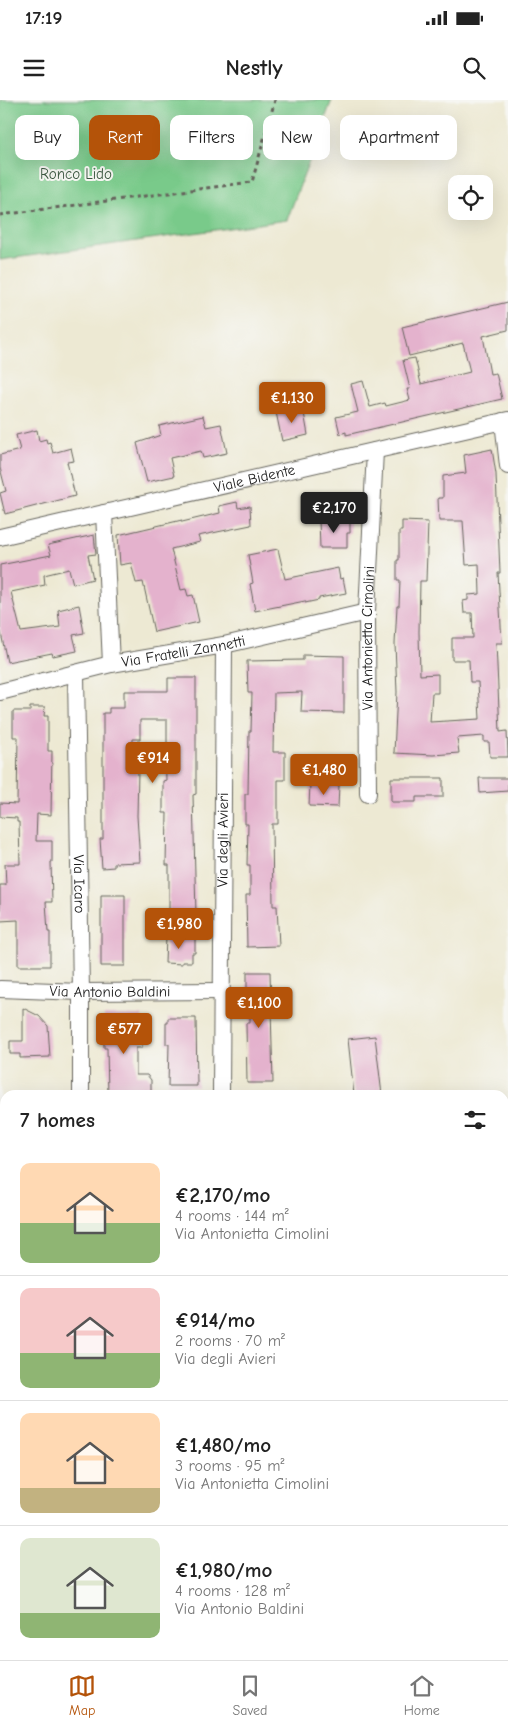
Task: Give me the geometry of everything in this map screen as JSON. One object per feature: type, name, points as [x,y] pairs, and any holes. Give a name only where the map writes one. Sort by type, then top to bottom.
[{"type":"street","name":"Viale Bidente","points":[[0,536],[505,420]]},
{"type":"street","points":[[505,420],[508,466]]},
{"type":"street","name":"Via Antonietta Cimolini","points":[[368,794],[367,612],[375,451]]},
{"type":"street","points":[[104,513],[111,664]]},
{"type":"street","name":"Via Fratelli Zannetti","points":[[0,692],[111,664],[224,645],[367,612]]},
{"type":"street","name":"Via degli Avieri","points":[[221,1090],[224,645]]},
{"type":"street","name":"Via Icaro","points":[[76,674],[81,1090]]},
{"type":"street","name":"Via Antonio Baldini","points":[[0,989],[81,992],[221,991]]},
{"type":"path","points":[[0,216],[252,182],[275,100]]},
{"type":"green space","name":"Ronco Lido","points":[[0,100],[332,100],[326,115],[263,115],[263,160],[310,160],[287,220],[0,260]]},
{"type":"building","points":[[508,302],[508,330],[483,336],[490,374],[496,373],[502,399],[346,435],[346,432],[340,434],[336,417],[358,412],[351,384],[363,381],[370,407],[385,403],[386,406],[410,400],[407,389],[410,389],[403,360],[415,358],[421,384],[470,372],[463,343],[409,356],[402,327]]},
{"type":"building","points":[[303,407],[308,435],[282,441],[276,412]]},
{"type":"building","points":[[203,416],[206,427],[221,424],[227,453],[203,458],[201,451],[170,458],[174,476],[147,482],[137,443],[161,435],[159,426]]},
{"type":"building","points":[[37,430],[39,441],[46,439],[47,443],[50,442],[53,453],[71,448],[74,461],[67,462],[75,496],[5,514],[0,493],[6,491],[0,468],[0,455],[20,450],[16,435]]},
{"type":"building","points":[[492,449],[496,474],[500,573],[498,573],[502,643],[496,643],[500,732],[507,731],[508,757],[490,757],[489,742],[484,742],[484,736],[457,738],[459,753],[433,755],[394,753],[397,692],[395,644],[400,580],[397,580],[397,560],[399,560],[399,531],[402,531],[402,521],[428,522],[426,581],[420,581],[419,632],[420,675],[438,674],[438,693],[432,693],[430,722],[480,719],[478,682],[470,682],[469,660],[452,660],[452,638],[473,638],[472,613],[464,613],[463,601],[468,600],[468,595],[480,594],[479,564],[466,565],[463,521],[439,521],[438,498],[443,498],[443,476],[466,473],[464,455]]},
{"type":"building","points":[[237,502],[238,508],[250,506],[251,525],[198,536],[200,542],[171,549],[181,590],[186,589],[188,596],[193,595],[199,622],[154,632],[143,582],[136,583],[131,563],[120,565],[118,535],[220,513],[219,506]]},
{"type":"building","points":[[319,520],[350,520],[350,533],[347,533],[347,548],[320,548]]},
{"type":"building","points":[[94,535],[96,554],[88,555],[93,579],[73,584],[69,569],[44,575],[45,585],[11,592],[21,632],[60,627],[58,610],[79,605],[84,633],[73,635],[77,651],[53,656],[52,653],[7,662],[0,628],[0,565],[51,555],[48,545]]},
{"type":"building","points":[[278,549],[285,579],[338,568],[340,579],[343,578],[346,593],[319,598],[319,600],[305,603],[305,601],[255,611],[250,584],[253,583],[248,555]]},
{"type":"building","points":[[303,655],[344,656],[344,713],[301,712],[302,692],[274,693],[273,752],[285,752],[285,780],[278,780],[278,824],[272,824],[273,906],[277,906],[279,946],[247,947],[246,895],[250,895],[250,865],[247,865],[248,824],[245,824],[245,794],[248,794],[252,693],[248,693],[247,661],[303,660]]},
{"type":"building","points":[[168,678],[196,678],[196,794],[193,795],[196,915],[169,915],[169,865],[166,865],[167,813],[163,813],[163,781],[166,780],[165,747],[167,747],[167,720],[140,720],[140,739],[133,739],[132,771],[138,771],[137,816],[140,862],[114,863],[114,867],[102,868],[100,839],[103,839],[103,713],[109,713],[109,708],[124,708],[124,691],[168,691]]},
{"type":"building","points":[[30,707],[45,707],[44,716],[48,716],[48,751],[52,751],[51,815],[37,814],[36,841],[52,841],[52,902],[46,902],[48,932],[50,932],[50,966],[18,966],[18,920],[0,921],[0,885],[6,885],[5,864],[20,864],[19,822],[17,822],[17,818],[0,817],[0,803],[17,804],[18,737],[13,737],[13,711],[30,711]]},
{"type":"building","points":[[391,778],[443,778],[443,797],[416,797],[416,802],[391,802]]},
{"type":"building","points":[[479,778],[508,778],[508,791],[480,793]]},
{"type":"building","points":[[310,784],[339,785],[338,807],[309,806]]},
{"type":"building","points":[[101,895],[125,895],[125,966],[101,966]]},
{"type":"building","points":[[166,937],[195,938],[195,953],[192,953],[192,962],[182,962],[182,964],[165,963]]},
{"type":"building","points":[[247,972],[270,972],[273,1083],[247,1083],[246,1023],[250,1023],[250,995],[247,995]]},
{"type":"building","points":[[23,1008],[39,1016],[48,1026],[50,1057],[20,1058],[20,1054],[10,1054],[10,1041],[23,1041]]},
{"type":"building","points":[[104,1015],[142,1015],[142,1048],[136,1048],[136,1075],[147,1075],[151,1080],[151,1090],[108,1090],[107,1048],[104,1048]]},
{"type":"building","points":[[168,1018],[196,1018],[197,1086],[168,1086],[169,1044],[166,1044],[166,1023],[168,1023]]},
{"type":"building","points":[[375,1036],[381,1090],[353,1090],[348,1039]]}]
